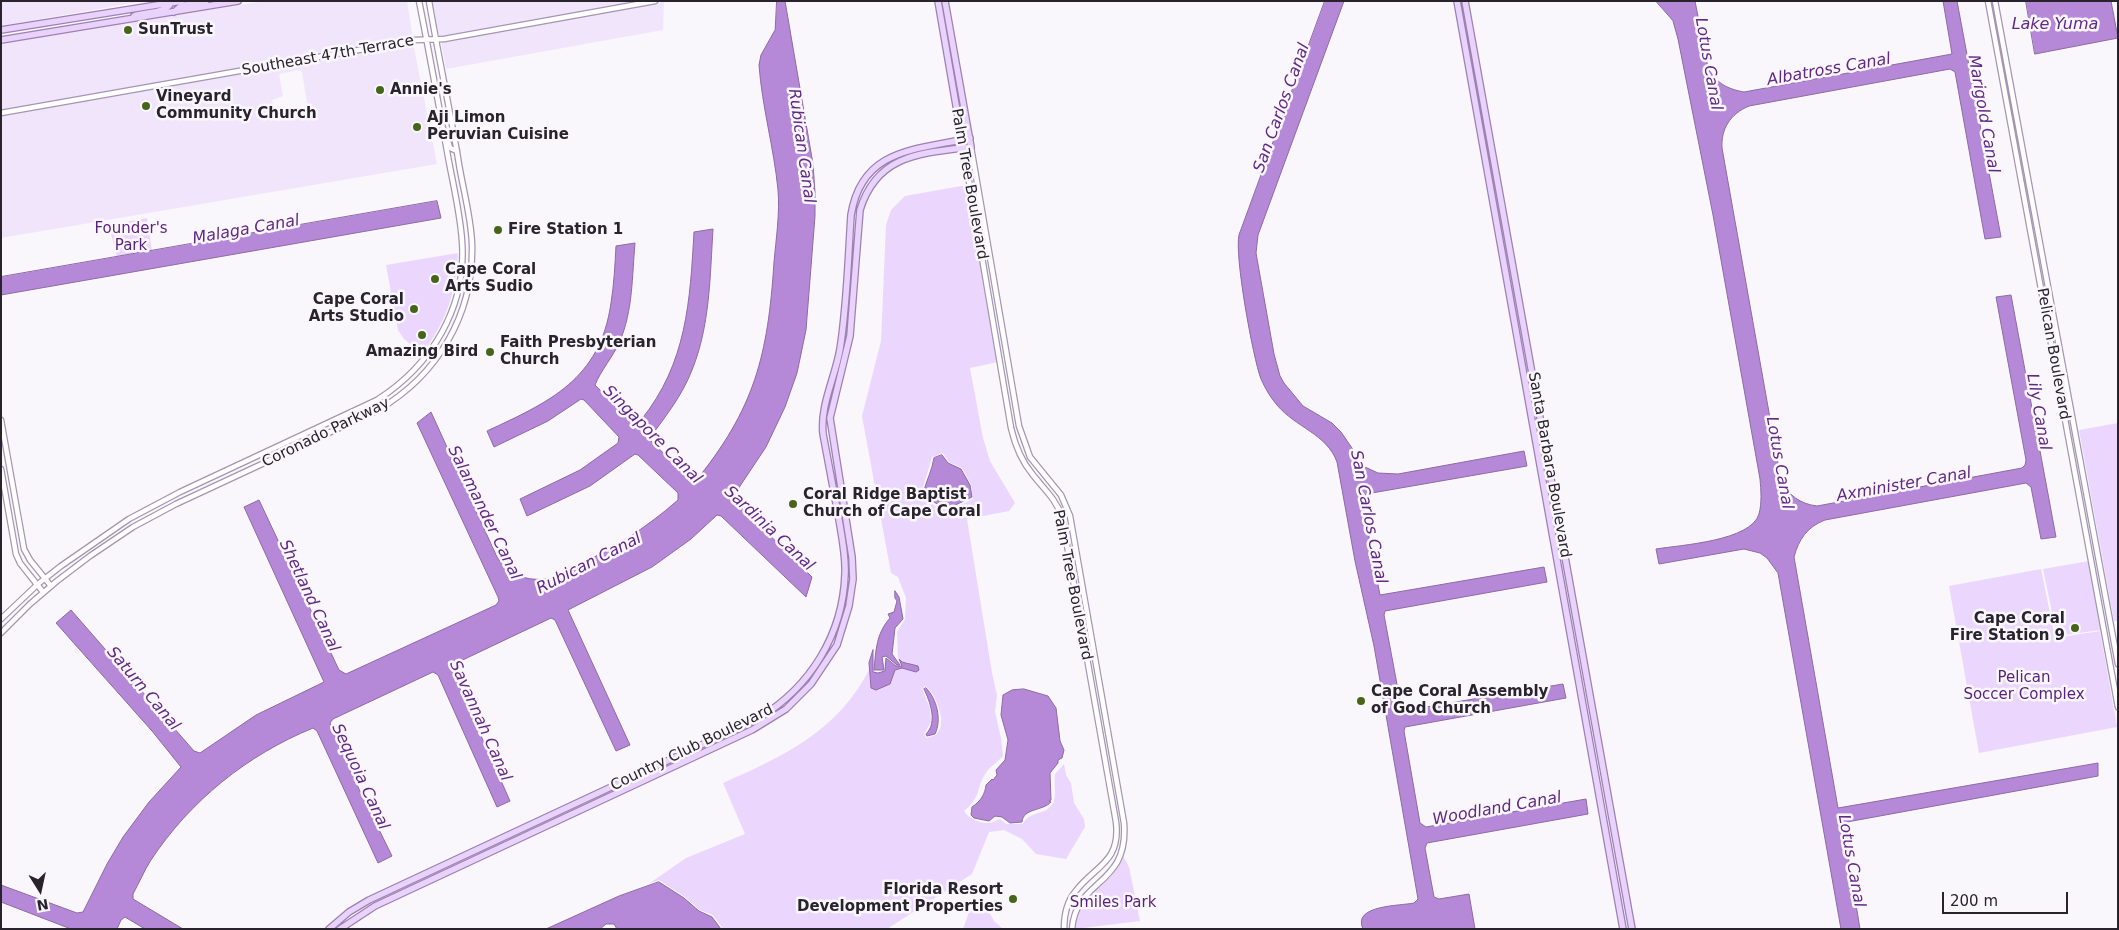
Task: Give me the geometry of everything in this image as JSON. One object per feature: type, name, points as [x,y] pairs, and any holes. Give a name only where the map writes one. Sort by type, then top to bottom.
[{"type":"main road","points":[[1,30],[182,1]]},
{"type":"main road","points":[[174,12],[178,7],[206,1]]},
{"type":"main road","points":[[1,40],[238,1]]},
{"type":"main road","name":"Palm Tree Boulevard","points":[[938,1],[962,140]]},
{"type":"main road","name":"Palm Tree Boulevard","points":[[945,1],[971,147]]},
{"type":"main road","name":"Santa Barbara Boulevard","points":[[1457,1],[1623,929]]},
{"type":"main road","name":"Santa Barbara Boulevard","points":[[1466,1],[1632,929]]},
{"type":"main road","points":[[129,20],[138,14],[164,9],[170,6],[171,3]]},
{"type":"main road","name":"Country Club Boulevard","points":[[329,929],[349,912],[369,900],[758,718],[787,699],[809,675],[824,654],[832,637],[844,589],[844,552],[823,434],[822,418],[838,358],[843,328],[853,206],[859,189],[868,176],[882,162],[900,152],[970,138]]},
{"type":"main road","name":"Country Club Boulevard","points":[[340,929],[375,906],[752,730],[786,709],[811,684],[829,659],[840,637],[852,590],[851,545],[830,423],[850,329],[860,210],[874,180],[884,170],[903,159],[971,147]]},
{"type":"main road","points":[[846,284],[854,285]]},
{"type":"main road","points":[[843,328],[850,329]]},
{"type":"street","name":"Coronado Parkway","points":[[1,619],[45,578],[105,534],[154,505],[377,400],[404,380],[422,363],[446,325],[455,303],[462,265],[460,227],[420,1]]},
{"type":"street","name":"Coronado Parkway","points":[[1,634],[43,592],[95,552],[151,518],[378,410],[403,394],[436,361],[454,331],[464,306],[470,279],[471,233],[429,1]]},
{"type":"street","name":"Southeast 47th Terrace","points":[[1,113],[655,1]]},
{"type":"street","name":"Pelican Boulevard","points":[[1988,1],[2118,707]]},
{"type":"street","name":"Pelican Boulevard","points":[[1995,1],[2118,664]]},
{"type":"street","points":[[443,131],[450,148],[457,151]]},
{"type":"street","name":"Palm Tree Boulevard","points":[[962,140],[1013,438],[1032,475],[1056,503],[1062,517],[1116,828],[1116,840],[1103,866],[1074,893],[1065,912],[1064,929]]},
{"type":"street","name":"Palm Tree Boulevard","points":[[971,147],[1018,426],[1035,465],[1066,503],[1072,529],[1125,836],[1122,853],[1117,865],[1083,899],[1075,914],[1072,929]]},
{"type":"street","points":[[968,174],[975,173]]},
{"type":"street","points":[[978,232],[985,230]]},
{"type":"street","points":[[987,285],[994,284]]},
{"type":"street","points":[[996,338],[1004,337]]},
{"type":"street","points":[[1006,396],[1013,394]]},
{"type":"street","points":[[1,420],[24,550],[51,586]]},
{"type":"street","points":[[1020,454],[1027,450]]},
{"type":"street","points":[[1,469],[16,554],[20,563],[43,592]]},
{"type":"street","points":[[1065,530],[1072,529]]},
{"type":"street","points":[[1090,877],[1097,886]]},
{"type":"street","points":[[1074,893],[1083,899]]},
{"type":"shaded area","points":[[1,1],[144,1],[1,26]]},
{"type":"shaded area","points":[[264,1],[407,1],[413,38],[1,110],[1,44]]},
{"type":"shaded area","points":[[431,1],[641,1],[440,36],[436,29]]},
{"type":"shaded area","points":[[664,2],[663,30],[446,69],[441,41]]},
{"type":"shaded area","points":[[413,43],[437,164],[1,238],[1,115]],"holes":[[[299,70],[302,72],[309,115],[277,121],[272,100],[283,96],[279,74]]]},
{"type":"green space","points":[[967,185],[998,362],[970,368],[983,438],[990,461],[1015,503],[1009,511],[967,519],[997,695],[995,712],[1003,756],[987,771],[974,800],[964,811],[971,818],[982,823],[990,823],[1000,819],[1006,824],[1023,824],[1030,817],[1051,806],[1055,798],[1055,774],[1064,764],[1066,775],[1071,783],[1074,803],[1084,819],[1085,827],[1066,859],[1036,854],[1022,839],[1004,830],[989,832],[972,874],[887,929],[723,929],[713,915],[700,910],[685,897],[659,880],[650,883],[686,858],[745,834],[723,783],[787,752],[825,726],[856,691],[869,670],[871,688],[892,675],[895,670],[902,668],[916,672],[908,662],[902,662],[898,658],[897,632],[905,619],[906,598],[898,577],[891,573],[862,416],[881,341],[886,225],[891,210],[905,196]],"holes":[[[943,453],[949,462],[962,468],[971,484],[973,499],[946,509],[935,506],[921,494],[932,457]],[[925,686],[935,698],[941,719],[936,735],[927,738],[924,734],[931,722],[930,708],[922,689]]]},
{"type":"green space","name":"Founder's Park","points":[[147,218],[152,251],[117,258],[109,225]]},
{"type":"green space","points":[[458,253],[455,281],[448,306],[443,319],[422,354],[404,339],[398,330],[386,265]]},
{"type":"green space","points":[[2118,423],[2118,621],[2114,621],[2079,430]]},
{"type":"green space","points":[[2089,561],[2118,722],[2101,630],[2057,636],[2043,569]]},
{"type":"green space","name":"Pelican Soccer Complex","points":[[2041,569],[2055,638],[2100,631],[2117,727],[1979,753],[1949,586]]},
{"type":"green space","name":"Smiles Park","points":[[1123,856],[1129,867],[1140,921],[1075,929],[1082,906],[1112,875]]},
{"type":"green space","points":[[978,907],[988,910],[994,921],[1003,929],[963,929],[969,912]]},
{"type":"water","name":"Rubican Canal","points":[[777,1],[785,1],[813,164],[815,216],[806,330],[797,373],[785,407],[766,447],[733,499],[812,577],[806,597],[721,516],[717,515],[691,539],[652,567],[568,610],[630,745],[616,751],[555,620],[551,618],[450,666],[510,801],[497,807],[438,675],[433,672],[333,719],[330,723],[359,789],[392,856],[378,863],[317,731],[313,728],[265,752],[222,782],[183,818],[151,860],[133,894],[133,899],[183,929],[145,929],[125,917],[121,920],[117,929],[71,929],[1,902],[1,885],[77,913],[83,912],[123,837],[149,802],[181,767],[152,731],[56,623],[71,610],[194,751],[200,753],[256,715],[324,682],[244,507],[259,500],[339,670],[346,674],[496,605],[499,601],[417,423],[431,412],[497,557],[511,572],[517,575],[530,579],[543,579],[562,573],[640,530],[678,500],[678,493],[635,454],[590,486],[527,516],[520,499],[580,470],[618,443],[619,437],[581,399],[548,421],[494,447],[487,431],[551,398],[583,370],[596,351],[605,329],[612,296],[616,246],[635,243],[631,293],[624,329],[617,347],[595,385],[632,422],[636,423],[641,420],[668,376],[677,354],[688,307],[694,232],[713,229],[706,318],[698,353],[683,389],[649,439],[694,483],[715,456],[745,405],[755,380],[768,325],[778,226],[778,199],[776,174],[759,65],[761,55],[775,30]]},
{"type":"water","points":[[1325,1],[1344,1],[1258,235],[1256,253],[1274,354],[1280,376],[1303,406],[1332,423],[1341,432],[1365,467],[1378,473],[1398,474],[1524,451],[1527,466],[1366,494],[1362,500],[1380,595],[1544,567],[1547,582],[1385,611],[1384,615],[1402,711],[1563,684],[1566,698],[1405,727],[1404,731],[1420,823],[1426,827],[1586,799],[1588,814],[1427,843],[1425,848],[1434,897],[1439,899],[1469,894],[1475,929],[1363,929],[1361,921],[1364,915],[1370,911],[1388,906],[1414,903],[1418,899],[1374,646],[1355,561],[1337,462],[1326,444],[1284,413],[1268,392],[1258,368],[1245,306],[1239,263],[1239,235]]},
{"type":"water","points":[[1656,1],[1695,1],[1708,68],[1723,85],[1744,92],[1952,54],[1943,1],[1957,1],[2001,237],[1985,239],[1955,72],[1950,69],[1749,106],[1737,113],[1728,123],[1722,141],[1781,480],[1787,490],[1800,501],[1817,506],[2022,468],[2026,460],[1996,297],[2011,295],[2056,537],[2041,539],[2031,487],[2026,483],[1825,520],[1813,526],[1805,534],[1798,545],[1794,557],[1838,808],[2098,763],[2098,776],[1847,822],[1843,825],[1860,929],[1841,929],[1778,573],[1767,558],[1760,553],[1744,549],[1659,564],[1656,549],[1714,540],[1743,530],[1753,523],[1759,514],[1761,496],[1760,479],[1713,215],[1678,39],[1673,21]]},
{"type":"water","name":"Lake Yuma","points":[[2026,1],[2111,1],[2118,38],[2035,54]]},
{"type":"water","points":[[437,201],[441,218],[1,295],[1,277]]},
{"type":"water","points":[[942,455],[948,463],[961,469],[970,485],[972,497],[951,507],[937,504],[923,494],[934,458]]},
{"type":"water","points":[[895,591],[899,597],[903,619],[895,628],[892,654],[900,665],[897,665],[886,656],[882,657],[884,670],[874,670],[879,636],[890,618],[888,614],[894,612],[897,601]]},
{"type":"water","points":[[873,650],[873,672],[885,671],[886,658],[896,666],[902,666],[899,659],[902,662],[918,666],[919,670],[916,672],[902,668],[895,670],[890,684],[876,690],[871,688],[869,663]]},
{"type":"water","points":[[926,688],[936,704],[938,716],[935,734],[927,736],[926,734],[932,724],[932,712],[924,689]]},
{"type":"water","points":[[1024,689],[1048,696],[1056,708],[1060,741],[1064,750],[1062,758],[1058,760],[1058,763],[1050,773],[1051,800],[1049,801],[1051,802],[1026,814],[1022,822],[1010,823],[1002,817],[995,816],[989,821],[974,818],[971,815],[972,807],[982,797],[986,785],[997,775],[996,770],[1005,760],[1008,740],[1001,715],[1003,695],[1012,690]]},
{"type":"water","points":[[659,882],[684,898],[699,911],[712,917],[721,929],[617,929],[614,924],[606,924],[600,929],[546,929],[619,896]]},
{"type":"place","name":"SunTrust","points":[[128,30]]},
{"type":"place","name":"Annie's","points":[[380,90]]},
{"type":"place","name":"Vineyard Community Church","points":[[146,106]]},
{"type":"place","name":"Aji Limon Peruvian Cuisine","points":[[417,127]]},
{"type":"place","name":"Fire Station 1","points":[[498,230]]},
{"type":"place","name":"Cape Coral Arts Sudio","points":[[435,279]]},
{"type":"place","name":"Cape Coral Arts Studio","points":[[414,309]]},
{"type":"place","name":"Amazing Bird","points":[[422,335]]},
{"type":"place","name":"Faith Presbyterian Church","points":[[490,352]]},
{"type":"place","name":"Coral Ridge Baptist Church of Cape Coral","points":[[793,504]]},
{"type":"place","name":"Cape Coral Fire Station 9","points":[[2075,628]]},
{"type":"place","name":"Cape Coral Assembly of God Church","points":[[1361,701]]},
{"type":"place","name":"Florida Resort Development Properties","points":[[1013,899]]},
{"type":"water label","name":"Lotus Canal","points":[[1708,64]]},
{"type":"water label","name":"Albatross Canal","points":[[1829,70]]},
{"type":"water label","name":"San Carlos Canal","points":[[1282,108]]},
{"type":"water label","name":"Marigold Canal","points":[[1983,114]]},
{"type":"water label","name":"Malaga Canal","points":[[246,230]]},
{"type":"water label","name":"Lily Canal","points":[[2038,412]]},
{"type":"water label","name":"Singapore Canal","points":[[652,435]]},
{"type":"water label","name":"Lotus Canal","points":[[1779,463]]},
{"type":"water label","name":"Axminister Canal","points":[[1904,485]]},
{"type":"water label","name":"Salamander Canal","points":[[484,513]]},
{"type":"water label","name":"San Carlos Canal","points":[[1368,517]]},
{"type":"water label","name":"Sardinia Canal","points":[[769,529]]},
{"type":"water label","name":"Shetland Canal","points":[[309,596]]},
{"type":"water label","name":"Saturn Canal","points":[[143,689]]},
{"type":"water label","name":"Savannah Canal","points":[[480,721]]},
{"type":"water label","name":"Sequoia Canal","points":[[360,777]]},
{"type":"water label","name":"Woodland Canal","points":[[1497,809]]},
{"type":"water label","name":"Lotus Canal","points":[[1851,861]]}]
